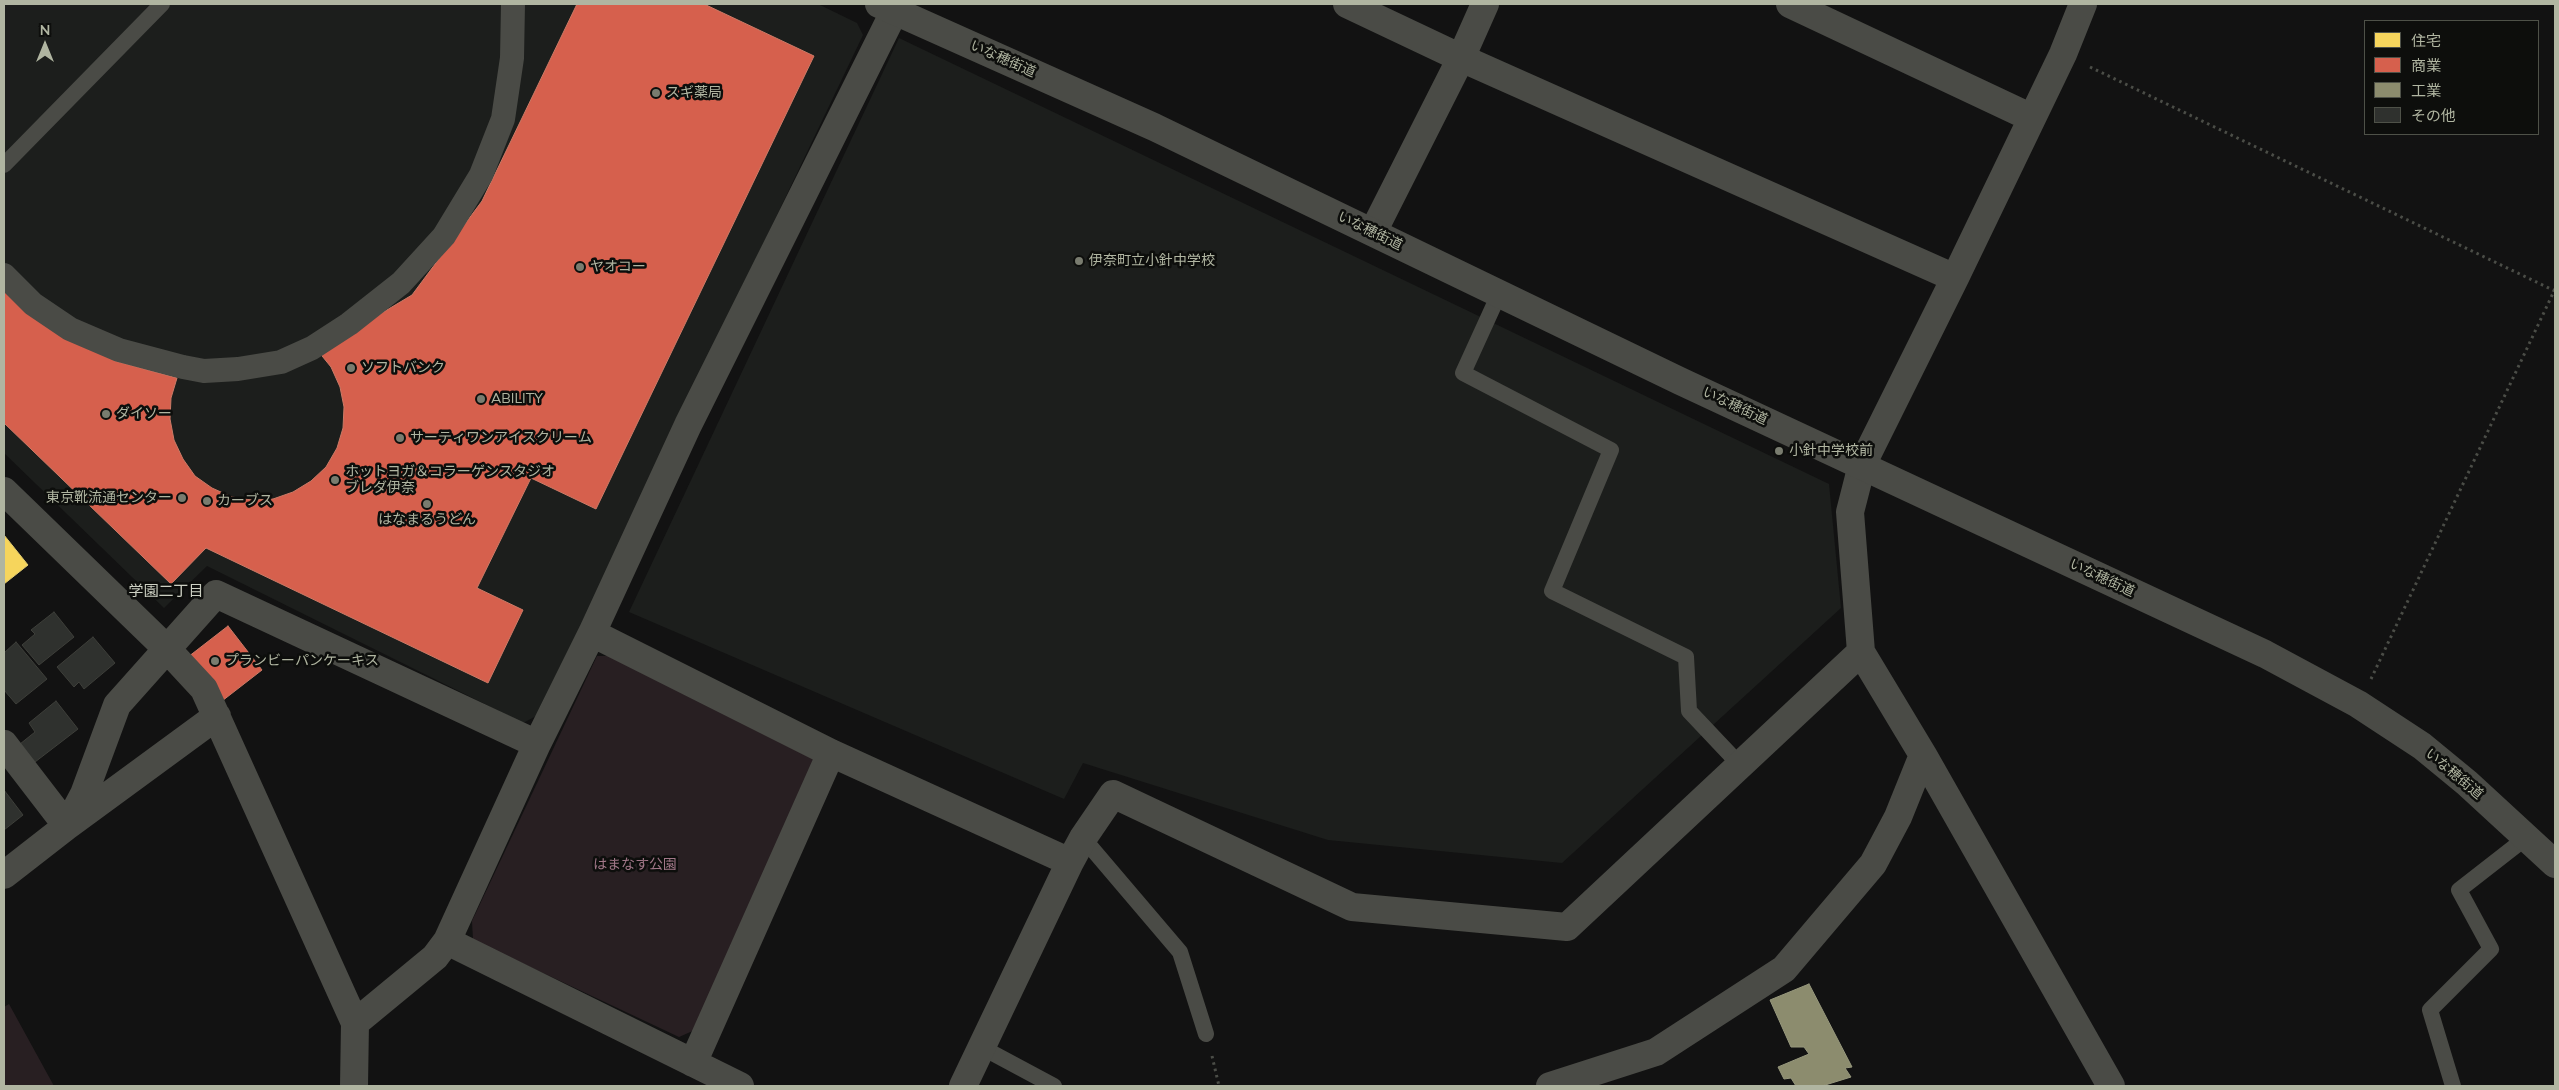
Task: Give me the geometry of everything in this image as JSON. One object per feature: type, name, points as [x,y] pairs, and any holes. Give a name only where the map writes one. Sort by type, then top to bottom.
[{"type":"street","points":[[4,275],[33,304],[70,328],[119,350],[183,367],[204,370],[238,369],[282,362],[312,348],[349,324],[401,283],[444,236],[482,175],[503,119],[512,58],[513,4]]},
{"type":"street","points":[[1347,4],[1461,58],[1955,278]]},
{"type":"street","points":[[1373,232],[1461,58],[1485,4]]},
{"type":"street","points":[[1790,4],[2032,118]]},
{"type":"street","points":[[2083,4],[2063,54],[1862,465],[1850,512],[1861,652],[1923,755],[2111,1086]]},
{"type":"street","points":[[355,1024],[435,957],[447,941],[537,744],[592,633],[688,425],[890,6]]},
{"type":"street","name":"いな穂街道","points":[[890,6],[1154,127],[1499,294],[2265,654],[2358,704],[2422,746],[2527,837],[2555,864]]},
{"type":"street","points":[[4,491],[166,648],[204,689],[355,1024],[354,1086]]},
{"type":"street","points":[[67,826],[84,794],[117,705],[216,594],[537,744]]},
{"type":"street","points":[[592,633],[831,753],[1070,862]]},
{"type":"street","points":[[964,1086],[1070,862],[1083,838],[1113,794],[1352,908],[1567,927],[1861,652]]},
{"type":"street","points":[[4,875],[67,826],[217,716]]},
{"type":"street","points":[[4,744],[67,826]]},
{"type":"street","points":[[693,1063],[831,753]]},
{"type":"street","points":[[1550,1086],[1656,1052],[1784,969],[1874,864],[1898,817],[1923,755]]},
{"type":"street","points":[[447,941],[740,1086]]},
{"type":"lane","points":[[4,165],[162,4]]},
{"type":"lane","points":[[1499,294],[1463,373],[1611,450],[1552,591],[1686,657],[1689,711],[1740,765]]},
{"type":"lane","points":[[2453,1086],[2430,1010],[2491,949],[2459,890],[2527,837]]},
{"type":"lane","points":[[1083,838],[1180,952],[1206,1034]]},
{"type":"lane","points":[[983,1048],[1054,1086]]},
{"type":"path","points":[[2063,54],[2555,290],[2358,704]]},
{"type":"path","points":[[1206,1034],[1219,1086]]},
{"type":"shaded area","points":[[4,4],[818,4],[857,23],[863,35],[538,715],[523,723],[207,566],[164,608],[4,453]]},
{"type":"shaded area","name":"伊奈町立小針中学校","points":[[899,38],[1829,484],[1841,608],[1562,863],[1328,840],[1083,763],[1064,799],[629,612]]},
{"type":"green space","name":"はまなす公園","points":[[597,656],[609,656],[812,753],[814,767],[697,1029],[679,1037],[473,940],[472,921]]},
{"type":"green space","points":[[9,1004],[54,1086],[4,1086],[4,1007]]},
{"type":"building: 住宅","points":[[4,535],[28,565],[4,584]]},
{"type":"building: 商業","points":[[577,4],[704,4],[814,56],[596,509],[531,478],[477,588],[523,610],[488,683],[206,548],[171,584],[4,423],[4,288],[115,361],[177,378],[171,398],[170,419],[174,440],[183,459],[195,476],[212,488],[232,497],[252,500],[273,499],[293,492],[311,481],[326,467],[337,448],[343,428],[344,407],[340,387],[331,367],[318,351],[412,295],[482,201]]},
{"type":"building: 商業","points":[[228,626],[262,670],[222,701],[188,657]]},
{"type":"building: 工業","points":[[1809,984],[1852,1067],[1845,1068],[1851,1077],[1822,1086],[1796,1086],[1791,1078],[1784,1079],[1778,1067],[1809,1054],[1804,1047],[1791,1047],[1770,1000]]},
{"type":"building: その他","points":[[54,612],[74,637],[39,665],[22,645],[35,634],[31,630]]},
{"type":"building: その他","points":[[93,637],[115,663],[84,689],[79,682],[74,687],[57,667]]},
{"type":"building: その他","points":[[16,642],[47,679],[16,704],[4,690],[4,653]]},
{"type":"building: その他","points":[[56,701],[78,729],[35,762],[20,744],[35,732],[29,723]]},
{"type":"building: その他","points":[[4,790],[23,815],[4,830]]},
{"type":"place","name":"スギ薬局","points":[[656,93]]},
{"type":"place","name":"伊奈町立小針中学校","points":[[1079,261]]},
{"type":"place","name":"ヤオコー","points":[[580,267]]},
{"type":"place","name":"ソフトバンク","points":[[351,368]]},
{"type":"place","name":"ABILITY","points":[[481,399]]},
{"type":"place","name":"ダイソー","points":[[106,414]]},
{"type":"place","name":"サーティワンアイスクリーム","points":[[400,438]]},
{"type":"place","name":"小針中学校前","points":[[1779,451]]},
{"type":"place","name":"ホットヨガ＆コラーゲンスタジオ ブレダ伊奈","points":[[335,480]]},
{"type":"place","name":"東京靴流通センター","points":[[182,498]]},
{"type":"place","name":"カーブス","points":[[207,501]]},
{"type":"place","name":"はなまるうどん","points":[[427,504]]},
{"type":"place","name":"プランビーパンケーキス","points":[[215,661]]},
{"type":"district","name":"学園二丁目","points":[[166,591]]}]
